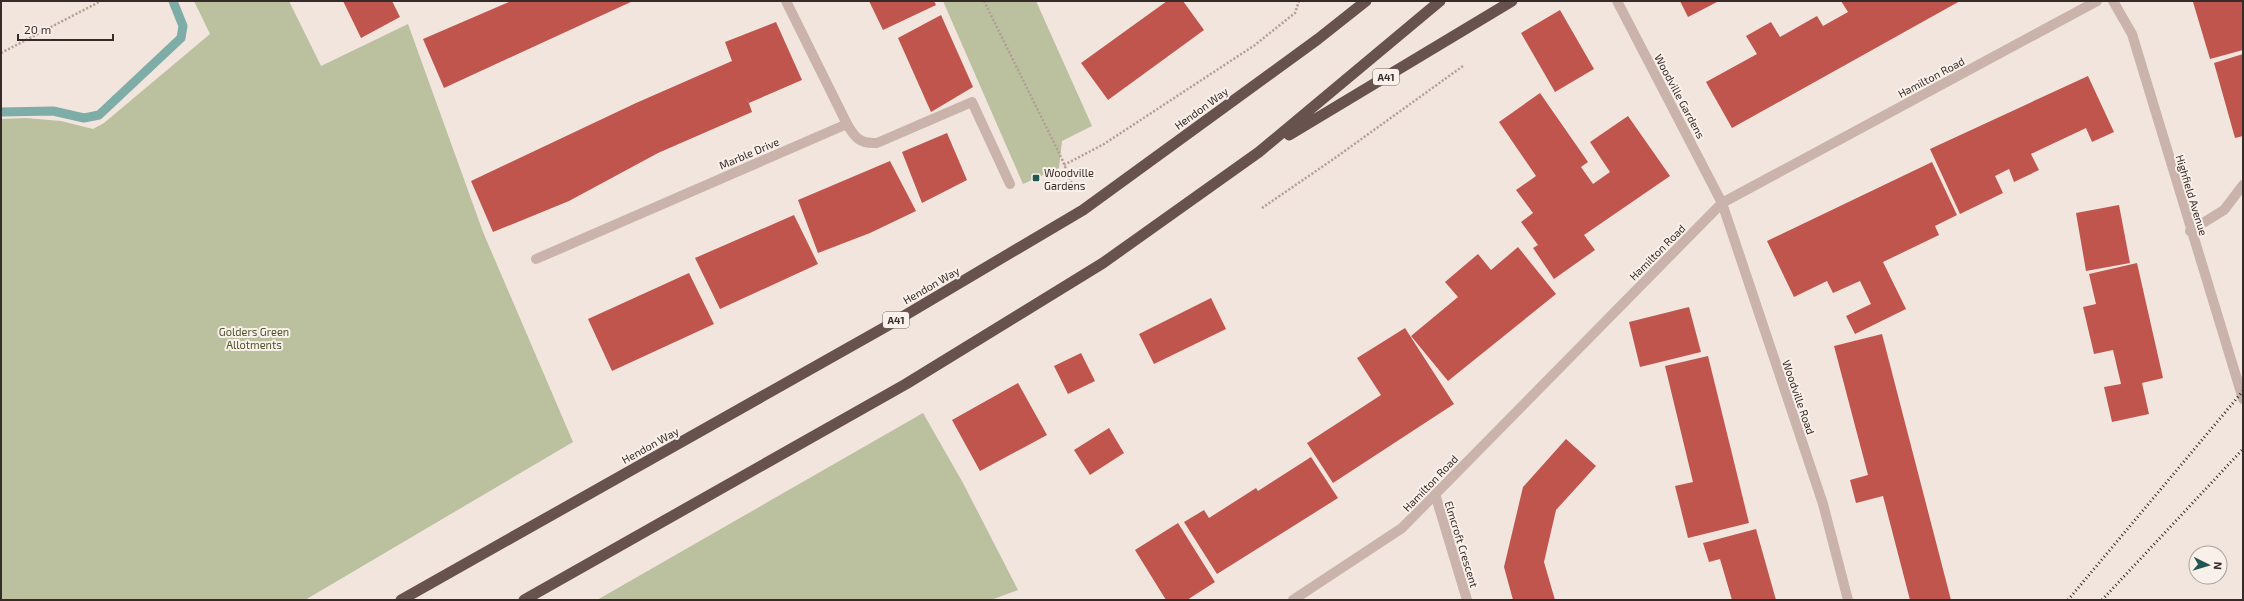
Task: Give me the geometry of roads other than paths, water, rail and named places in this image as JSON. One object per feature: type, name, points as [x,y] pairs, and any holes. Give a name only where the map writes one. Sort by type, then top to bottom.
[{"type":"highway","name":"Hendon Way","points":[[401,600],[880,330],[1083,210],[1318,39],[1366,1]]},
{"type":"highway","name":"A41","points":[[524,600],[913,379],[1103,263],[1259,152],[1440,1]]},
{"type":"highway","name":"A41","points":[[1259,152],[1512,1]]},
{"type":"street","points":[[786,1],[846,124],[856,140],[866,144],[877,143],[972,102],[1010,184]]},
{"type":"street","name":"Woodville Gardens","points":[[1617,1],[1722,202]]},
{"type":"street","name":"Hamilton Road","points":[[1293,600],[1402,528],[1722,202],[2097,1]]},
{"type":"street","name":"Highfield Avenue","points":[[2113,1],[2132,34],[2190,231],[2243,398]]},
{"type":"street","name":"Marble Drive","points":[[536,259],[846,124]]},
{"type":"street","points":[[2190,231],[2224,210],[2243,185]]},
{"type":"street","name":"Woodville Road","points":[[1722,202],[1823,504],[1848,600]]},
{"type":"street","name":"Elmcroft Crescent","points":[[1435,494],[1467,600]]},
{"type":"waterway","points":[[1,112],[53,111],[84,118],[99,115],[181,38],[183,26],[173,1]]},
{"type":"railway","points":[[2068,600],[2243,391]]},
{"type":"railway","points":[[2102,600],[2243,449]]},
{"type":"place","name":"Woodville Gardens","points":[[1036,178]]},
{"type":"park label","name":"Golders Green Allotments","points":[[254,337]]}]
